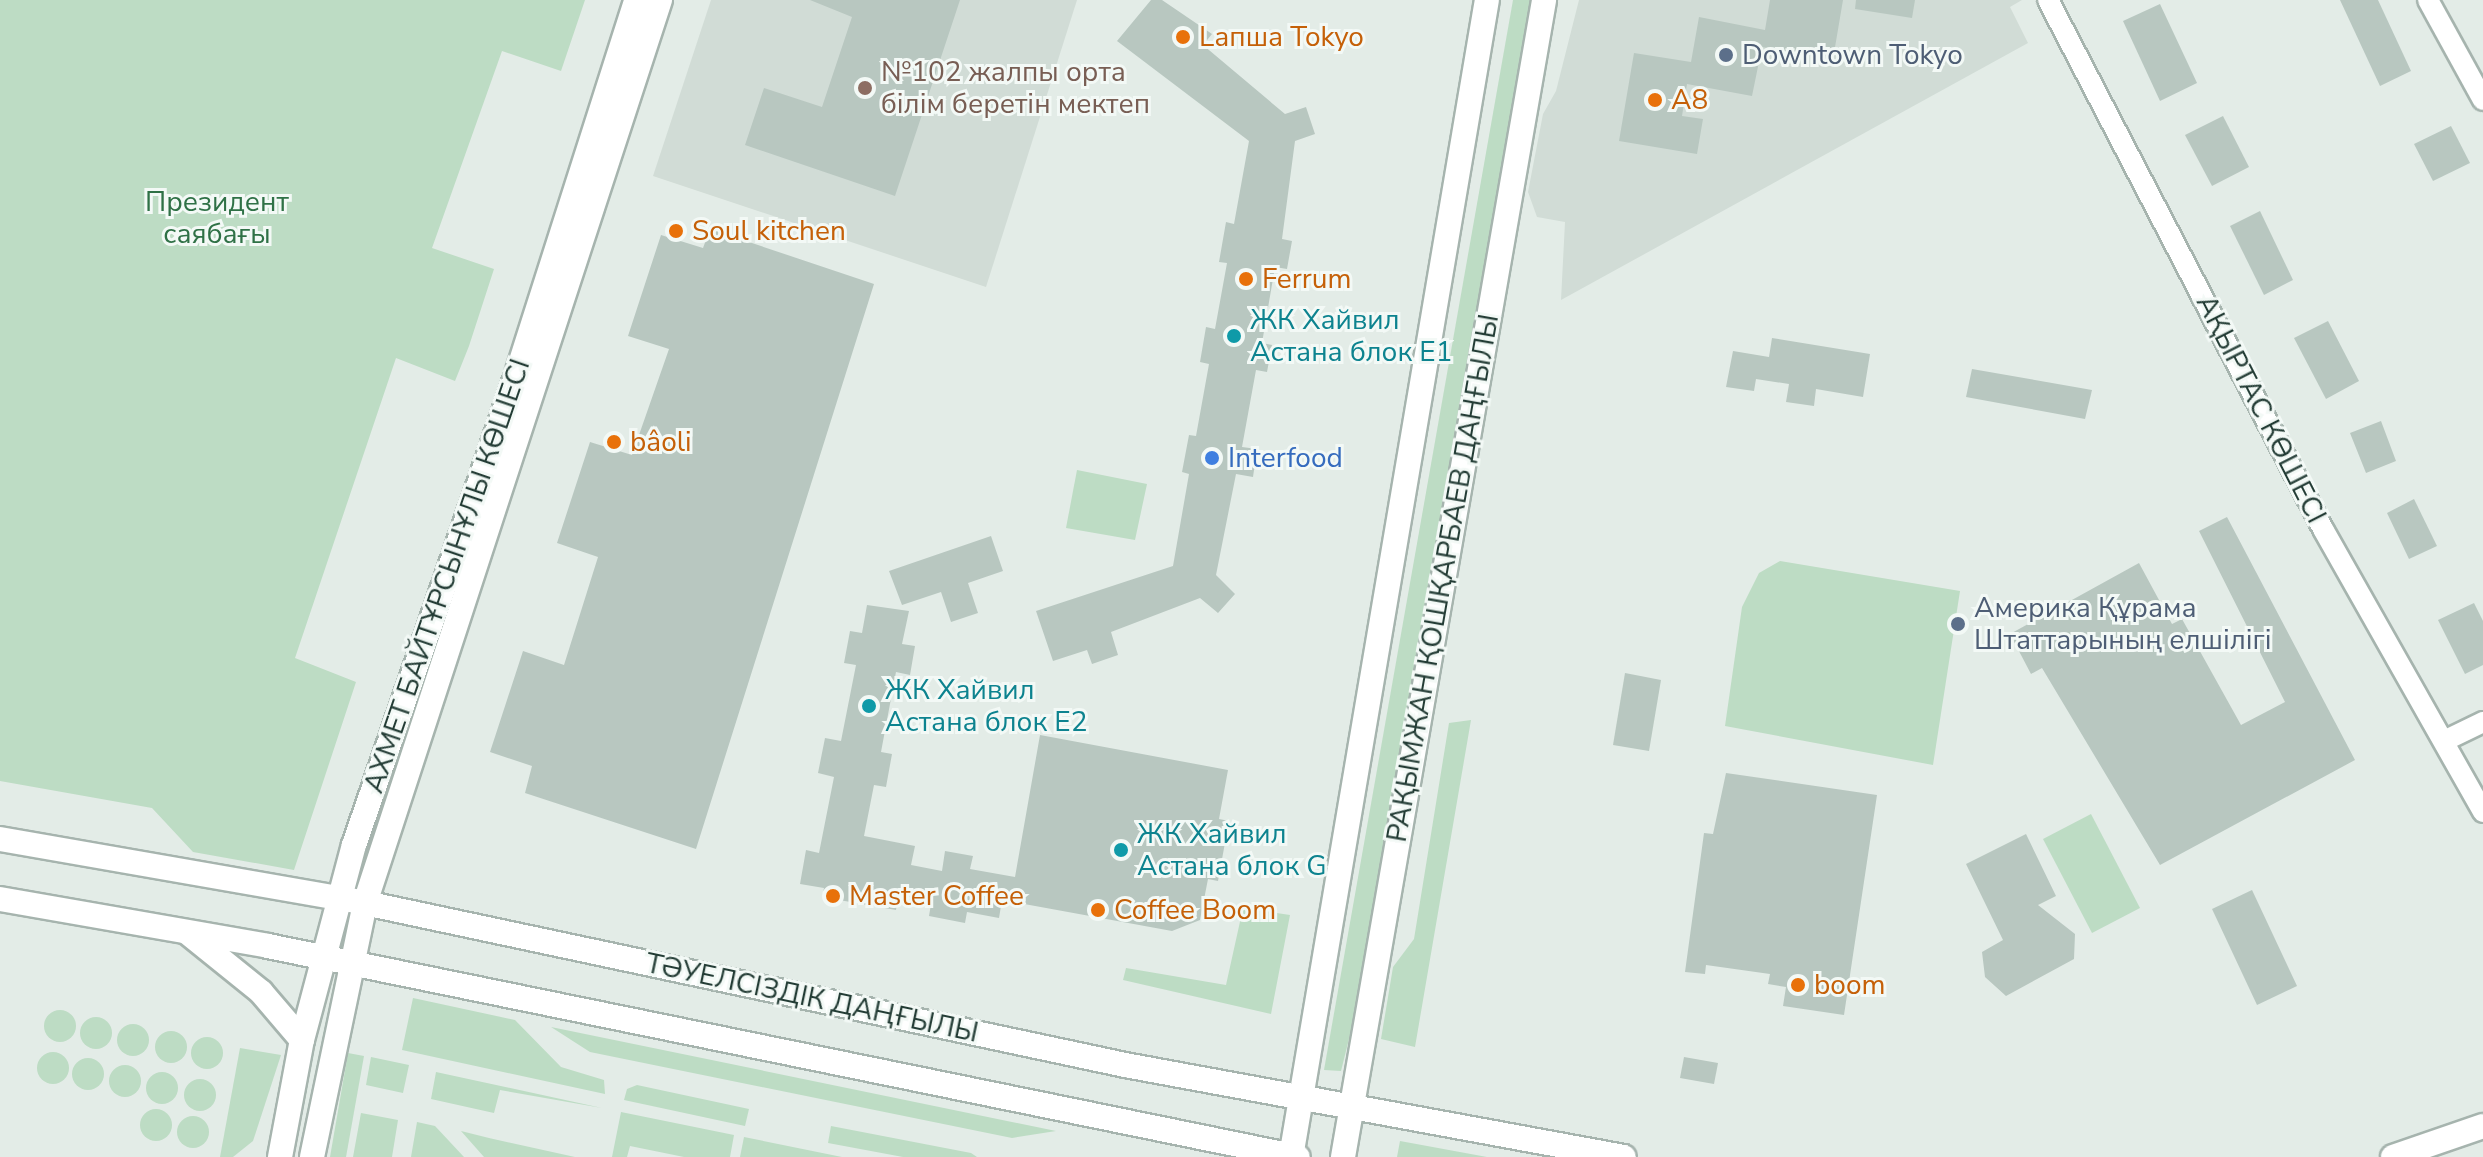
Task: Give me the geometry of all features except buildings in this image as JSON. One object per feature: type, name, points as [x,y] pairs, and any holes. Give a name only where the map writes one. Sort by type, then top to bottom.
[{"type":"main road","name":"АХМЕТ БАЙТҰРСЫНҰЛЫ КӨШЕСІ","points":[[280,1157],[302,1040],[338,899],[636,0]]},
{"type":"main road","name":"АХМЕТ БАЙТҰРСЫНҰЛЫ КӨШЕСІ","points":[[312,1157],[349,963],[365,903],[660,0]]},
{"type":"main road","name":"РАҚЫМЖАН ҚОШҚАРБАЕВ ДАҢҒЫЛЫ","points":[[1294,1157],[1487,0]]},
{"type":"main road","name":"РАҚЫМЖАН ҚОШҚАРБАЕВ ДАҢҒЫЛЫ","points":[[1343,1157],[1544,0]]},
{"type":"main road","name":"ТӘУЕЛСІЗДІК ДАҢҒЫЛЫ","points":[[0,839],[365,903],[1302,1099],[1624,1157]]},
{"type":"main road","name":"ТӘУЕЛСІЗДІК ДАҢҒЫЛЫ","points":[[0,899],[349,963],[1294,1157]]},
{"type":"main road","points":[[186,932],[261,992],[302,1040]]},
{"type":"main road","points":[[2393,1157],[2483,1126]]},
{"type":"street","name":"АҚЫРТАС КӨШЕСІ","points":[[2048,0],[2323,529],[2483,812]]},
{"type":"street","points":[[2428,0],[2483,100]]},
{"type":"street","points":[[2444,741],[2483,722]]},
{"type":"shaded area","name":"№102 жалпы орта білім беретін мектеп","points":[[711,0],[1077,0],[986,287],[653,176]]},
{"type":"shaded area","points":[[1579,0],[2022,0],[2010,7],[2028,43],[1561,300],[1565,222],[1537,217],[1528,192],[1543,114],[1556,91]]},
{"type":"green space","name":"Президент саябағы","points":[[0,0],[585,0],[561,71],[502,51],[432,248],[494,269],[455,381],[396,358],[295,658],[356,682],[294,870],[193,852],[152,808],[0,781]]},
{"type":"green space","points":[[1513,0],[1532,0],[1351,1031],[1341,1071],[1324,1070]]},
{"type":"green space","points":[[1077,470],[1147,484],[1135,540],[1066,528]]},
{"type":"green space","points":[[1780,561],[1960,591],[1933,765],[1725,726],[1742,607],[1759,573]]},
{"type":"green space","points":[[1471,720],[1415,1047],[1381,1039],[1393,967],[1414,939],[1449,723]]},
{"type":"green space","points":[[2091,814],[2140,908],[2092,933],[2043,839]]},
{"type":"green space","points":[[1243,908],[1290,915],[1271,1014],[1123,980],[1126,968],[1226,985]]},
{"type":"green space","points":[[413,998],[515,1020],[561,1067],[604,1080],[605,1094],[402,1050]]},
{"type":"green space","points":[[60,1010],[71,1015],[76,1026],[71,1037],[60,1042],[49,1037],[44,1026],[49,1015]]},
{"type":"green space","points":[[96,1017],[107,1022],[112,1033],[107,1044],[96,1049],[85,1044],[80,1033],[85,1022]]},
{"type":"green space","points":[[133,1024],[144,1029],[149,1040],[144,1051],[133,1056],[122,1051],[117,1040],[122,1029]]},
{"type":"green space","points":[[551,1027],[1056,1131],[1012,1138],[590,1052]]},
{"type":"green space","points":[[171,1031],[182,1036],[187,1047],[182,1058],[171,1063],[160,1058],[155,1047],[160,1036]]},
{"type":"green space","points":[[207,1037],[218,1042],[223,1053],[218,1064],[207,1069],[196,1064],[191,1053],[196,1042]]},
{"type":"green space","points":[[240,1048],[281,1055],[253,1141],[233,1157],[220,1157]]},
{"type":"green space","points":[[53,1052],[64,1057],[69,1068],[64,1079],[53,1084],[42,1079],[37,1068],[42,1057]]},
{"type":"green space","points":[[348,1053],[364,1056],[346,1157],[330,1157]]},
{"type":"green space","points":[[371,1057],[409,1065],[403,1093],[366,1085]]},
{"type":"green space","points":[[88,1058],[99,1063],[104,1074],[99,1085],[88,1090],[77,1085],[72,1074],[77,1063]]},
{"type":"green space","points":[[125,1065],[136,1070],[141,1081],[136,1092],[125,1097],[114,1092],[109,1081],[114,1070]]},
{"type":"green space","points":[[162,1072],[173,1077],[178,1088],[173,1099],[162,1104],[151,1099],[146,1088],[151,1077]]},
{"type":"green space","points":[[436,1072],[602,1108],[500,1090],[494,1113],[431,1099]]},
{"type":"green space","points":[[200,1079],[211,1084],[216,1095],[211,1106],[200,1111],[189,1106],[184,1095],[189,1084]]},
{"type":"green space","points":[[637,1085],[749,1109],[745,1126],[624,1100],[627,1089]]},
{"type":"green space","points":[[156,1109],[167,1114],[172,1125],[167,1136],[156,1141],[145,1136],[140,1125],[145,1114]]},
{"type":"green space","points":[[621,1112],[734,1135],[730,1157],[684,1157],[630,1146],[627,1157],[612,1157]]},
{"type":"green space","points":[[361,1113],[398,1120],[392,1157],[353,1157]]},
{"type":"green space","points":[[193,1116],[204,1121],[209,1132],[204,1143],[193,1148],[182,1143],[177,1132],[182,1121]]},
{"type":"green space","points":[[417,1122],[435,1126],[464,1157],[411,1157]]},
{"type":"green space","points":[[831,1126],[971,1153],[977,1157],[903,1157],[828,1143]]},
{"type":"green space","points":[[461,1131],[489,1138],[575,1157],[484,1157]]},
{"type":"green space","points":[[744,1137],[842,1157],[740,1157]]},
{"type":"green space","points":[[1400,1141],[1487,1157],[1397,1157]]},
{"type":"place","name":"Lапша Tokyo","points":[[1183,37]]},
{"type":"place","name":"Downtown Tokyo","points":[[1726,55]]},
{"type":"place","name":"№102 жалпы орта білім беретін мектеп","points":[[865,88]]},
{"type":"place","name":"А8","points":[[1655,100]]},
{"type":"place","name":"Soul kitchen","points":[[676,231]]},
{"type":"place","name":"Ferrum","points":[[1246,279]]},
{"type":"place","name":"ЖК Хайвил Астана блок E1","points":[[1234,336]]},
{"type":"place","name":"bâoli","points":[[614,442]]},
{"type":"place","name":"Interfood","points":[[1212,458]]},
{"type":"place","name":"Америка Құрама Штаттарының елшілігі","points":[[1958,624]]},
{"type":"place","name":"ЖК Хайвил Астана блок E2","points":[[869,706]]},
{"type":"place","name":"ЖК Хайвил Астана блок G","points":[[1121,850]]},
{"type":"place","name":"Master Coffee","points":[[833,896]]},
{"type":"place","name":"Coffee Boom","points":[[1098,910]]},
{"type":"place","name":"boom","points":[[1798,985]]}]
